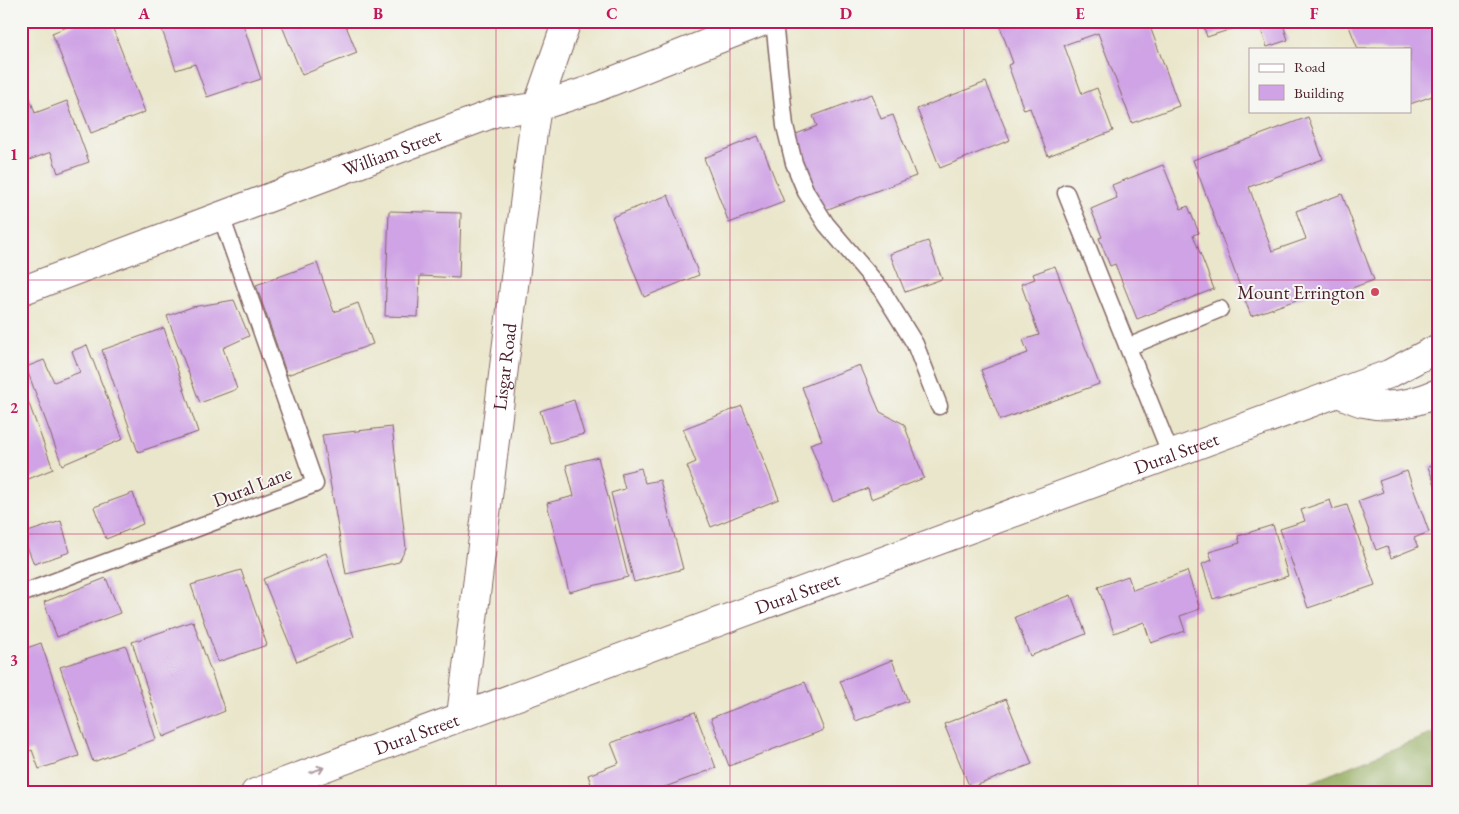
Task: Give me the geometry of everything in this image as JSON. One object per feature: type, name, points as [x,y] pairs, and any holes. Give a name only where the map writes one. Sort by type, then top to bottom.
[{"type":"street","name":"Lisgar Road","points":[[461,716],[537,106],[567,21]]},
{"type":"street","name":"William Street","points":[[21,291],[497,112],[537,106],[590,90],[764,21]]},
{"type":"street","name":"Dural Street","points":[[255,793],[1389,374],[1438,348]]},
{"type":"street","points":[[1338,393],[1363,403],[1390,407],[1438,393]]},
{"type":"lane","points":[[774,21],[785,126],[794,163],[806,192],[826,224],[881,289],[916,344],[939,406]]},
{"type":"lane","points":[[1066,193],[1171,454]]},
{"type":"lane","name":"Dural Lane","points":[[21,594],[315,484],[220,216]]},
{"type":"lane","points":[[1128,347],[1220,309]]},
{"type":"green space","points":[[1438,731],[1438,793],[1284,793]]},
{"type":"building","points":[[82,21],[110,21],[145,112],[91,133],[52,33]]},
{"type":"building","points":[[159,21],[242,21],[261,79],[207,97],[195,64],[176,70]]},
{"type":"building","points":[[280,21],[344,21],[357,53],[302,75]]},
{"type":"building","points":[[998,21],[1148,21],[1179,106],[1132,123],[1098,33],[1064,45],[1082,94],[1097,88],[1113,131],[1048,156],[1030,108],[1024,110],[1008,65],[1013,63]]},
{"type":"building","points":[[1202,21],[1253,21],[1253,22],[1207,37]]},
{"type":"building","points":[[1258,21],[1282,21],[1288,40],[1267,47]]},
{"type":"building","points":[[1347,21],[1435,21],[1438,29],[1438,94],[1412,103],[1412,48],[1358,48]]},
{"type":"building","points":[[986,82],[1010,140],[940,168],[917,109]]},
{"type":"building","points":[[28,93],[35,113],[67,101],[89,162],[58,173],[51,152],[21,163],[21,95]]},
{"type":"building","points":[[872,94],[881,119],[893,115],[916,176],[820,212],[791,136],[817,126],[813,116]]},
{"type":"building","points":[[1308,117],[1323,159],[1249,187],[1272,251],[1306,239],[1296,211],[1342,194],[1374,280],[1330,296],[1327,289],[1251,316],[1193,160]]},
{"type":"building","points":[[758,136],[784,202],[729,223],[704,158]]},
{"type":"building","points":[[1163,165],[1181,209],[1188,206],[1199,233],[1193,235],[1214,289],[1137,319],[1115,264],[1110,266],[1099,238],[1102,237],[1091,209],[1117,198],[1112,185]]},
{"type":"building","points":[[668,195],[699,275],[644,297],[612,217]]},
{"type":"building","points":[[389,211],[461,213],[459,278],[420,276],[418,317],[385,316]]},
{"type":"building","points":[[928,241],[942,279],[905,292],[890,254]]},
{"type":"building","points":[[317,263],[334,312],[358,303],[373,344],[287,375],[256,285]]},
{"type":"building","points":[[1055,266],[1099,384],[1000,420],[981,370],[1028,353],[1023,340],[1039,335],[1021,284],[1035,279],[1033,274]]},
{"type":"building","points":[[234,300],[249,336],[223,348],[237,389],[200,403],[167,316],[192,307]]},
{"type":"building","points":[[164,328],[198,432],[138,452],[102,350]]},
{"type":"building","points":[[87,345],[123,439],[62,465],[26,367],[44,360],[54,382],[80,372],[72,351]]},
{"type":"building","points":[[860,365],[880,412],[904,424],[924,478],[871,499],[868,488],[833,502],[810,444],[822,440],[802,387]]},
{"type":"building","points":[[21,382],[53,469],[21,482]]},
{"type":"building","points":[[574,400],[584,434],[550,443],[540,411]]},
{"type":"building","points":[[742,406],[779,499],[711,527],[687,466],[696,462],[683,429]]},
{"type":"building","points":[[392,427],[406,548],[399,562],[346,574],[322,435]]},
{"type":"building","points":[[598,457],[628,577],[569,592],[547,503],[574,496],[566,465]]},
{"type":"building","points":[[1438,463],[1438,492],[1428,467]]},
{"type":"building","points":[[641,468],[645,483],[660,480],[683,569],[634,582],[611,493],[625,489],[621,473]]},
{"type":"building","points":[[1407,471],[1429,532],[1414,538],[1418,547],[1391,558],[1387,546],[1376,550],[1358,501],[1383,492],[1379,481]]},
{"type":"building","points":[[133,493],[143,524],[106,539],[94,507]]},
{"type":"building","points":[[1330,500],[1333,509],[1347,505],[1375,585],[1308,608],[1280,529],[1305,521],[1301,510]]},
{"type":"building","points":[[61,521],[70,552],[34,564],[22,534]]},
{"type":"building","points":[[1273,525],[1288,576],[1213,599],[1202,564],[1212,560],[1209,552],[1240,543],[1238,536]]},
{"type":"building","points":[[326,553],[354,637],[297,662],[263,579]]},
{"type":"building","points":[[241,570],[267,645],[218,662],[191,585]]},
{"type":"building","points":[[1187,571],[1200,609],[1180,616],[1185,631],[1151,643],[1144,622],[1114,633],[1098,587],[1128,576],[1133,590]]},
{"type":"building","points":[[106,578],[120,613],[57,637],[44,602]]},
{"type":"building","points":[[1071,595],[1086,634],[1030,656],[1015,617]]},
{"type":"building","points":[[193,621],[225,711],[163,737],[132,642]]},
{"type":"building","points":[[41,643],[79,756],[39,769],[32,750],[21,754],[21,650]]},
{"type":"building","points":[[126,646],[156,739],[93,762],[60,667]]},
{"type":"building","points":[[892,660],[908,701],[856,721],[840,681]]},
{"type":"building","points":[[805,682],[824,730],[729,766],[711,718]]},
{"type":"building","points":[[1006,699],[1032,764],[970,788],[944,724]]},
{"type":"building","points":[[695,712],[716,768],[649,793],[594,793],[588,775],[619,763],[611,743]]},
{"type":"place","name":"Mount Errington","points":[[1375,292]]}]
